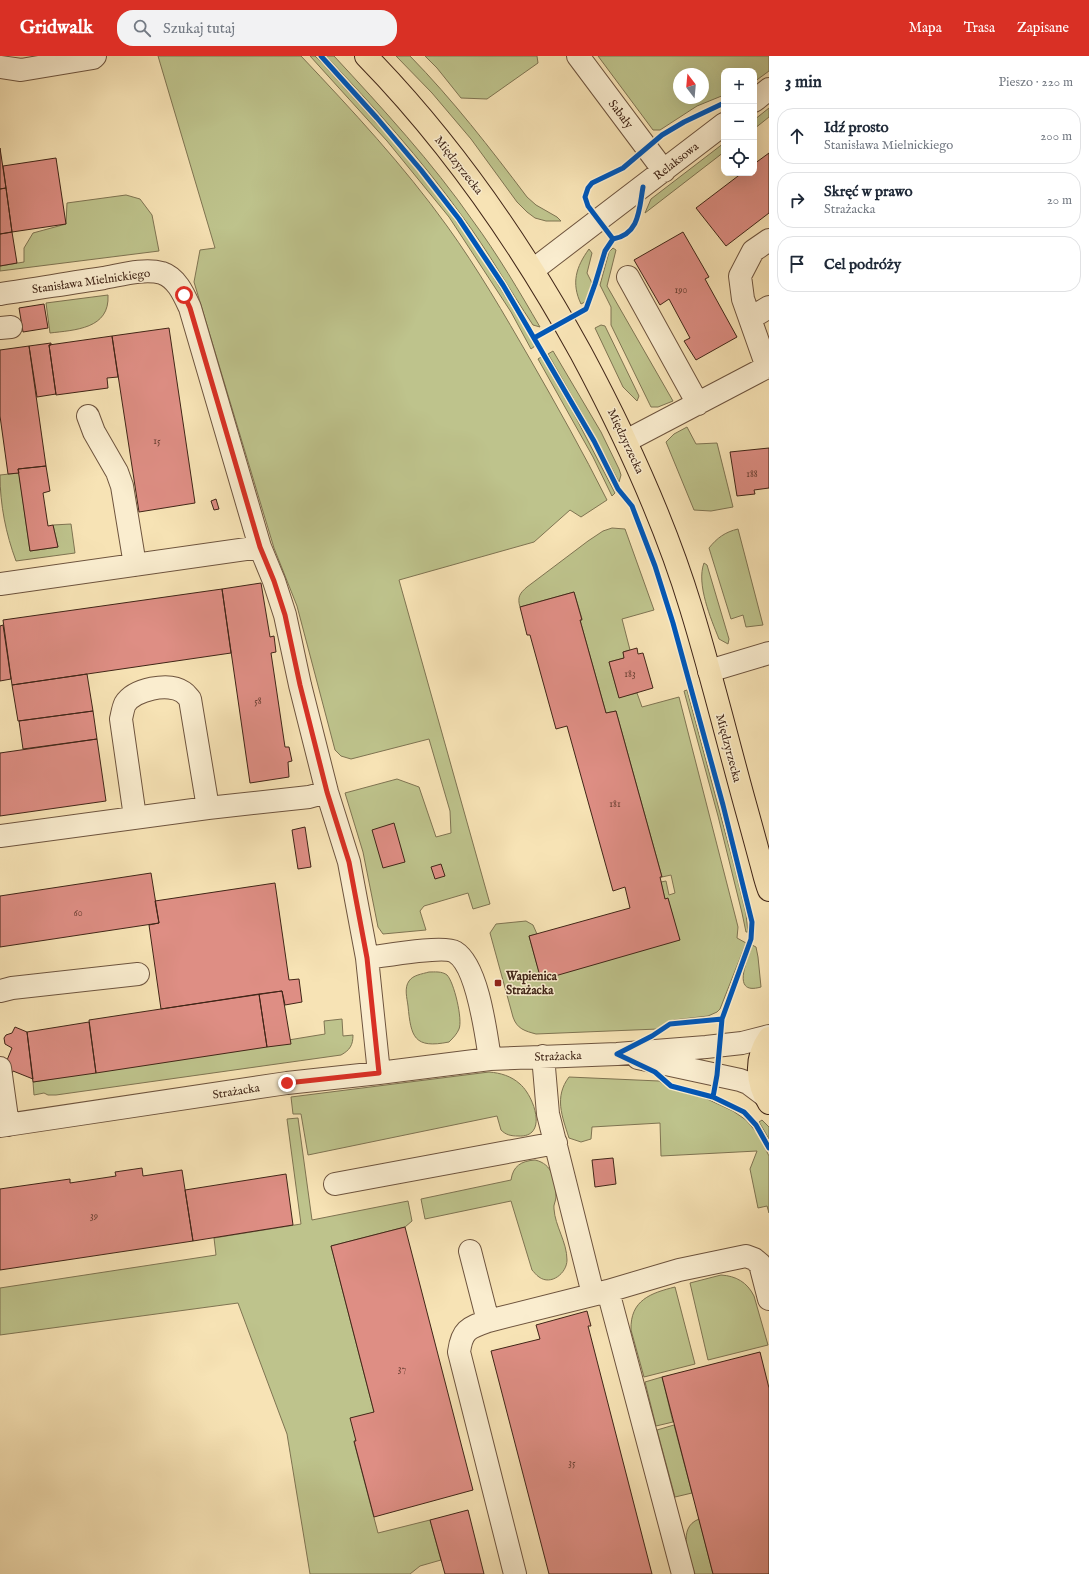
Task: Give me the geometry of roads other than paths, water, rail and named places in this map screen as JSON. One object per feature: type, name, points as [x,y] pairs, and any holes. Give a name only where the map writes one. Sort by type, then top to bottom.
[{"type":"main road","name":"Międzyrzecka","points":[[366,56],[434,132],[466,171],[507,229],[564,322],[626,441],[668,540],[691,607],[768,892]]},
{"type":"main road","points":[[766,1099],[759,1079],[759,1064],[763,1049],[769,1037]]},
{"type":"street","points":[[9,64],[21,70],[93,58],[95,56]]},
{"type":"street","name":"Sabały","points":[[578,56],[664,171]]},
{"type":"street","points":[[757,99],[769,89]]},
{"type":"street","name":"Relaksowa","points":[[533,270],[721,126]]},
{"type":"street","points":[[626,441],[768,366],[744,299],[740,276],[753,251],[769,240]]},
{"type":"street","name":"Stanisława Mielnickiego","points":[[0,294],[143,272],[162,274],[174,282],[184,295],[190,308],[260,547],[274,581],[285,615],[300,685],[327,792],[349,862],[367,958],[379,1073]]},
{"type":"street","points":[[628,277],[698,404]]},
{"type":"street","points":[[751,318],[769,307]]},
{"type":"street","points":[[88,416],[94,432],[117,472],[122,486],[135,565]]},
{"type":"street","points":[[0,584],[260,547]]},
{"type":"street","points":[[709,671],[769,653]]},
{"type":"street","points":[[135,817],[121,719],[125,704],[134,695],[149,689],[166,687],[182,691],[190,699],[208,808]]},
{"type":"street","points":[[0,836],[135,817],[309,797],[327,792]]},
{"type":"street","points":[[367,958],[441,949],[455,952],[466,962],[478,994],[490,1059]]},
{"type":"street","points":[[0,991],[12,988],[138,974]]},
{"type":"street","name":"Strażacka","points":[[4,1125],[287,1083],[490,1059],[617,1054],[742,1043],[769,1037]]},
{"type":"street","name":"Strażacka","points":[[617,1054],[740,1080],[748,1083],[766,1099]]},
{"type":"street","points":[[543,1056],[548,1114],[683,1574]]},
{"type":"street","points":[[0,1068],[4,1125]]},
{"type":"street","points":[[335,1184],[556,1143]]},
{"type":"street","points":[[470,1252],[488,1321]]},
{"type":"street","points":[[515,1574],[459,1352],[461,1338],[470,1327],[679,1270],[746,1256],[754,1259],[760,1264],[769,1299]]},
{"type":"place","name":"Wapienica Strażacka","points":[[498,983]]}]
